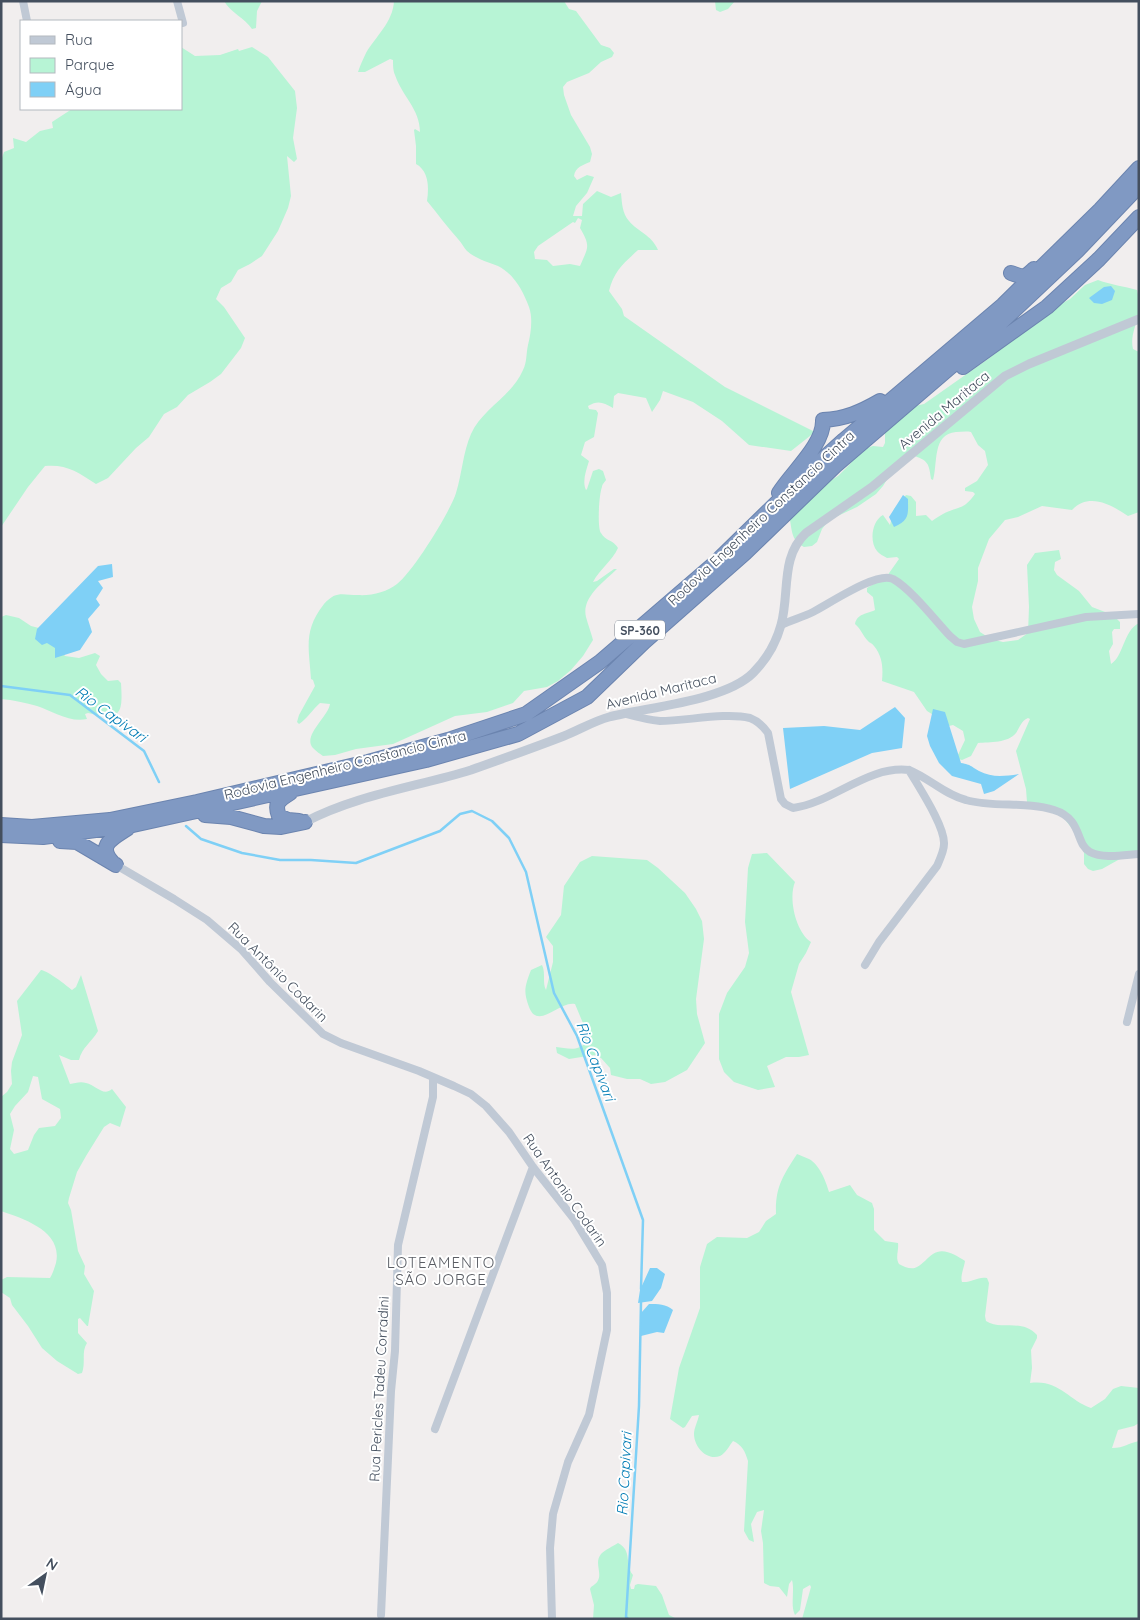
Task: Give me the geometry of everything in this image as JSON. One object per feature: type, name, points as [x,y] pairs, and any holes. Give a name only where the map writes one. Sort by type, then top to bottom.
[{"type":"highway","name":"Rodovia Engenheiro Constancio Cintra","points":[[1,825],[32,827],[110,820],[188,804],[377,759],[448,740],[526,714],[600,662],[715,563],[816,465],[1003,305],[1014,283],[1011,272],[1022,277],[1025,276],[1042,260],[1053,257],[1139,168]]},
{"type":"highway","name":"Rodovia Engenheiro Constancio Cintra","points":[[7,836],[43,837],[133,826],[426,760],[518,734],[587,696],[644,642],[745,553],[836,466],[989,334],[1077,251],[1139,186]]},
{"type":"highway","points":[[937,378],[962,367],[1032,319],[1099,259],[1139,217]]},
{"type":"highway","points":[[764,516],[786,482],[818,441],[823,420],[851,416],[876,403],[902,385],[914,380]]},
{"type":"highway","points":[[293,791],[282,798],[276,808],[280,816],[288,820],[305,822]]},
{"type":"highway","points":[[180,816],[231,817],[264,826],[282,827],[305,822]]},
{"type":"highway","points":[[116,865],[106,855],[107,846],[111,840],[133,826]]},
{"type":"highway","points":[[7,836],[77,842],[116,865]]},
{"type":"street","points":[[23,1],[27,20]]},
{"type":"street","points":[[177,1],[184,23]]},
{"type":"street","name":"Avenida Maritaca","points":[[305,822],[346,805],[478,767],[608,718],[718,693],[738,685],[752,674],[773,647],[781,624],[789,558],[797,541],[806,532],[872,487],[1005,376],[1029,364],[1139,319]]},
{"type":"street","points":[[781,624],[810,613],[866,584],[885,578],[891,578],[907,591],[950,636],[957,642],[964,644],[1086,617],[1139,614]]},
{"type":"street","points":[[626,714],[659,721],[726,717],[750,718],[756,721],[768,733],[782,799],[793,808],[815,801],[883,771],[909,770],[945,791],[967,800],[1041,806],[1055,810],[1073,821],[1086,849],[1091,852],[1112,856],[1139,854]]},
{"type":"street","points":[[865,964],[879,942],[937,866],[943,850],[944,838],[936,818],[909,770]]},
{"type":"street","name":"Rua Antônio Codarin","points":[[116,865],[207,920],[242,950],[270,982],[323,1034],[433,1078]]},
{"type":"street","points":[[1127,1022],[1139,974]]},
{"type":"street","name":"Rua Antonio Codarin","points":[[433,1078],[471,1094],[486,1106],[509,1132],[533,1167],[574,1219],[602,1265],[607,1293],[607,1330],[589,1415],[568,1462],[552,1514],[550,1548],[552,1619]]},
{"type":"street","name":"Rua Pericles Tadeu Corradini","points":[[381,1615],[391,1392],[396,1350],[398,1245],[433,1097],[433,1078]]},
{"type":"street","points":[[435,1429],[533,1167]]},
{"type":"green space","points":[[224,1],[262,1],[257,11],[256,28],[252,29]]},
{"type":"green space","points":[[394,1],[564,1],[569,9],[576,11],[601,45],[610,48],[614,53],[612,57],[601,62],[589,73],[567,82],[563,87],[571,115],[590,147],[592,154],[590,162],[578,168],[574,176],[577,180],[587,175],[594,177],[587,193],[576,206],[573,216],[582,216],[583,204],[597,191],[611,197],[621,193],[625,215],[633,225],[649,237],[658,250],[638,250],[616,273],[609,291],[622,309],[624,316],[725,387],[815,432],[791,451],[749,445],[722,421],[693,402],[663,391],[660,400],[652,412],[646,398],[618,393],[614,396],[613,408],[600,402],[588,406],[589,409],[596,410],[598,413],[594,437],[585,442],[581,455],[589,461],[584,483],[586,490],[593,471],[599,469],[603,471],[606,480],[602,485],[600,496],[600,530],[605,538],[614,543],[618,548],[593,582],[617,569],[595,590],[587,603],[586,617],[593,640],[583,656],[558,681],[547,687],[524,691],[513,703],[487,712],[455,716],[393,744],[323,756],[310,743],[313,732],[330,704],[320,703],[302,722],[299,724],[297,722],[315,686],[311,679],[309,640],[310,631],[317,614],[328,600],[336,595],[368,595],[393,587],[412,567],[447,514],[456,493],[468,441],[476,425],[512,387],[523,370],[531,331],[529,307],[521,289],[513,278],[504,269],[467,251],[427,201],[428,185],[426,175],[416,164],[414,130],[420,132],[419,124],[414,109],[398,83],[394,72],[393,60],[390,59],[365,72],[358,72],[366,53],[391,16]],"holes":[[[578,218],[582,220],[580,228],[586,239],[587,247],[580,266],[570,264],[553,266],[547,260],[535,259],[534,252],[538,246],[573,222],[575,223]]]},
{"type":"green space","points":[[715,1],[735,1],[728,9],[720,12],[716,10]]},
{"type":"green space","points":[[252,47],[268,57],[295,91],[297,108],[293,138],[297,159],[294,162],[287,156],[291,196],[278,231],[262,256],[238,270],[231,282],[221,288],[216,299],[224,307],[245,338],[241,348],[221,374],[188,395],[177,407],[164,414],[149,437],[108,478],[96,484],[72,470],[59,466],[45,466],[28,487],[1,527],[1,161],[4,152],[14,148],[13,138],[26,142],[40,131],[53,128],[52,122],[70,110],[182,110],[182,48],[195,56],[220,55]]},
{"type":"green space","points":[[1098,280],[1137,290],[1139,311],[1132,340],[1133,349],[1139,352],[1139,512],[1128,516],[1108,505],[1093,501],[1079,505],[1072,510],[1042,506],[1018,517],[1005,520],[989,539],[978,568],[978,581],[972,607],[974,619],[980,632],[991,639],[1003,642],[1018,640],[1028,633],[1027,565],[1035,553],[1059,550],[1061,559],[1055,562],[1054,570],[1057,575],[1079,591],[1092,607],[1113,615],[1120,622],[1120,629],[1114,629],[1112,632],[1113,644],[1109,651],[1111,664],[1119,655],[1130,632],[1139,623],[1139,854],[1127,855],[1102,869],[1093,871],[1084,864],[1084,853],[1080,839],[1063,817],[1027,802],[1026,789],[1016,751],[1030,719],[1028,718],[1024,721],[1016,733],[1008,739],[978,743],[971,756],[962,760],[958,759],[957,757],[965,740],[963,731],[953,725],[945,727],[940,719],[927,711],[914,692],[882,681],[879,654],[855,624],[860,616],[875,610],[873,597],[867,592],[867,588],[887,576],[899,559],[897,557],[887,558],[879,553],[875,547],[872,537],[874,526],[879,518],[883,515],[890,525],[894,509],[906,495],[911,496],[916,502],[916,516],[926,515],[932,521],[943,514],[964,506],[975,494],[965,491],[965,488],[977,481],[988,465],[985,451],[978,445],[971,432],[956,432],[948,434],[943,438],[937,450],[933,480],[931,479],[928,464],[909,454],[897,463],[876,494],[857,507],[829,520],[822,529],[817,542],[812,546],[804,547],[800,545],[793,536],[790,520],[783,518],[823,485],[838,476],[859,451],[873,446],[883,447],[885,431],[906,408],[924,404],[988,359],[1057,306],[1070,299],[1085,285]]},
{"type":"green space","points":[[6,615],[19,618],[31,626],[43,629],[65,656],[79,658],[95,653],[100,656],[96,665],[101,674],[108,681],[118,680],[121,683],[121,702],[118,713],[107,716],[88,713],[85,714],[87,719],[81,720],[61,716],[37,706],[1,699],[1,617]]},
{"type":"green space","points":[[767,853],[795,882],[792,897],[795,915],[801,931],[811,942],[799,964],[791,992],[809,1055],[786,1057],[767,1066],[775,1087],[758,1090],[734,1082],[724,1072],[719,1059],[719,1014],[727,993],[745,967],[749,953],[745,922],[748,868],[752,854]]},
{"type":"green space","points":[[592,856],[647,860],[685,893],[702,921],[704,939],[696,999],[697,1014],[705,1043],[687,1070],[665,1082],[651,1084],[640,1079],[627,1079],[611,1075],[610,1068],[601,1058],[594,1055],[569,1059],[557,1053],[556,1047],[579,1048],[585,1043],[585,1028],[575,1004],[563,1006],[544,1016],[538,1016],[533,1014],[527,1001],[527,980],[531,970],[542,965],[546,990],[553,962],[553,946],[546,937],[561,915],[564,886],[580,862]]},
{"type":"green space","points":[[41,970],[52,975],[72,990],[76,987],[81,975],[98,1031],[82,1052],[79,1060],[71,1060],[59,1055],[70,1084],[84,1082],[106,1092],[112,1089],[126,1107],[120,1127],[110,1123],[104,1127],[86,1156],[77,1172],[68,1203],[71,1210],[78,1251],[85,1266],[84,1274],[94,1291],[88,1326],[80,1318],[78,1319],[78,1333],[87,1343],[84,1350],[82,1373],[78,1374],[57,1361],[42,1348],[12,1305],[10,1298],[1,1292],[1,1280],[7,1277],[50,1278],[56,1263],[57,1252],[54,1242],[40,1228],[1,1211],[1,1097],[12,1084],[12,1062],[22,1035],[17,1001]],"holes":[[[33,1076],[38,1077],[42,1099],[60,1109],[61,1118],[55,1126],[39,1128],[28,1150],[14,1154],[10,1149],[14,1130],[10,1114],[28,1092]]]},
{"type":"green space","points":[[797,1154],[813,1161],[824,1178],[829,1192],[850,1185],[857,1195],[872,1203],[874,1209],[874,1230],[885,1241],[898,1243],[897,1259],[899,1264],[908,1268],[915,1268],[933,1254],[941,1251],[954,1254],[965,1261],[962,1282],[987,1278],[989,1283],[986,1321],[998,1325],[1025,1327],[1037,1335],[1031,1350],[1032,1368],[1030,1383],[1049,1384],[1091,1408],[1105,1399],[1113,1389],[1121,1386],[1139,1388],[1139,1423],[1118,1430],[1112,1448],[1139,1441],[1139,1619],[802,1619],[810,1585],[803,1589],[800,1610],[795,1615],[792,1580],[789,1584],[787,1597],[779,1587],[764,1583],[761,1531],[764,1510],[757,1512],[751,1524],[754,1542],[749,1540],[744,1531],[748,1461],[744,1451],[739,1444],[733,1441],[720,1456],[706,1455],[696,1444],[695,1439],[694,1432],[699,1415],[692,1416],[683,1428],[670,1419],[679,1368],[700,1308],[700,1267],[707,1244],[717,1237],[747,1238],[759,1232],[766,1221],[776,1214],[777,1196],[781,1182]]},
{"type":"green space","points":[[618,1543],[623,1546],[627,1554],[630,1571],[633,1575],[630,1585],[631,1589],[634,1589],[635,1585],[638,1584],[656,1586],[662,1595],[669,1615],[677,1619],[593,1619],[594,1605],[590,1589],[598,1580],[599,1558],[601,1554]]},
{"type":"water","points":[[1111,286],[1115,291],[1112,300],[1102,304],[1094,303],[1089,298],[1104,287]]},
{"type":"water","points":[[903,495],[908,499],[907,516],[903,522],[894,527],[889,517]]},
{"type":"water","points":[[112,564],[113,577],[98,581],[103,588],[96,599],[100,605],[88,619],[92,632],[80,650],[55,658],[55,648],[47,643],[42,645],[35,639],[37,629],[98,566]]},
{"type":"water","points":[[895,707],[905,718],[902,748],[872,753],[790,789],[783,728],[824,726],[860,730]]},
{"type":"water","points":[[933,709],[945,712],[961,763],[994,776],[1019,774],[994,791],[984,794],[981,784],[952,776],[939,763],[927,736]]},
{"type":"water","points":[[650,1268],[657,1268],[665,1274],[661,1288],[652,1301],[638,1303],[640,1290]]},
{"type":"water","points":[[649,1304],[665,1305],[673,1310],[664,1333],[657,1332],[641,1336],[641,1313]]},
{"type":"waterway","name":"Rio Capivari","points":[[1,686],[70,695],[144,751],[159,782]]},
{"type":"waterway","name":"Rio Capivari","points":[[186,826],[201,839],[242,853],[280,860],[356,863],[440,831],[460,814],[472,811],[492,821],[509,838],[526,872],[554,993],[577,1036],[643,1220],[641,1289]]},
{"type":"waterway","name":"Rio Capivari","points":[[628,1619],[626,1617],[639,1406],[641,1302]]},
{"type":"district","name":"LOTEAMENTO SÃO JORGE","points":[[441,1270]]}]
